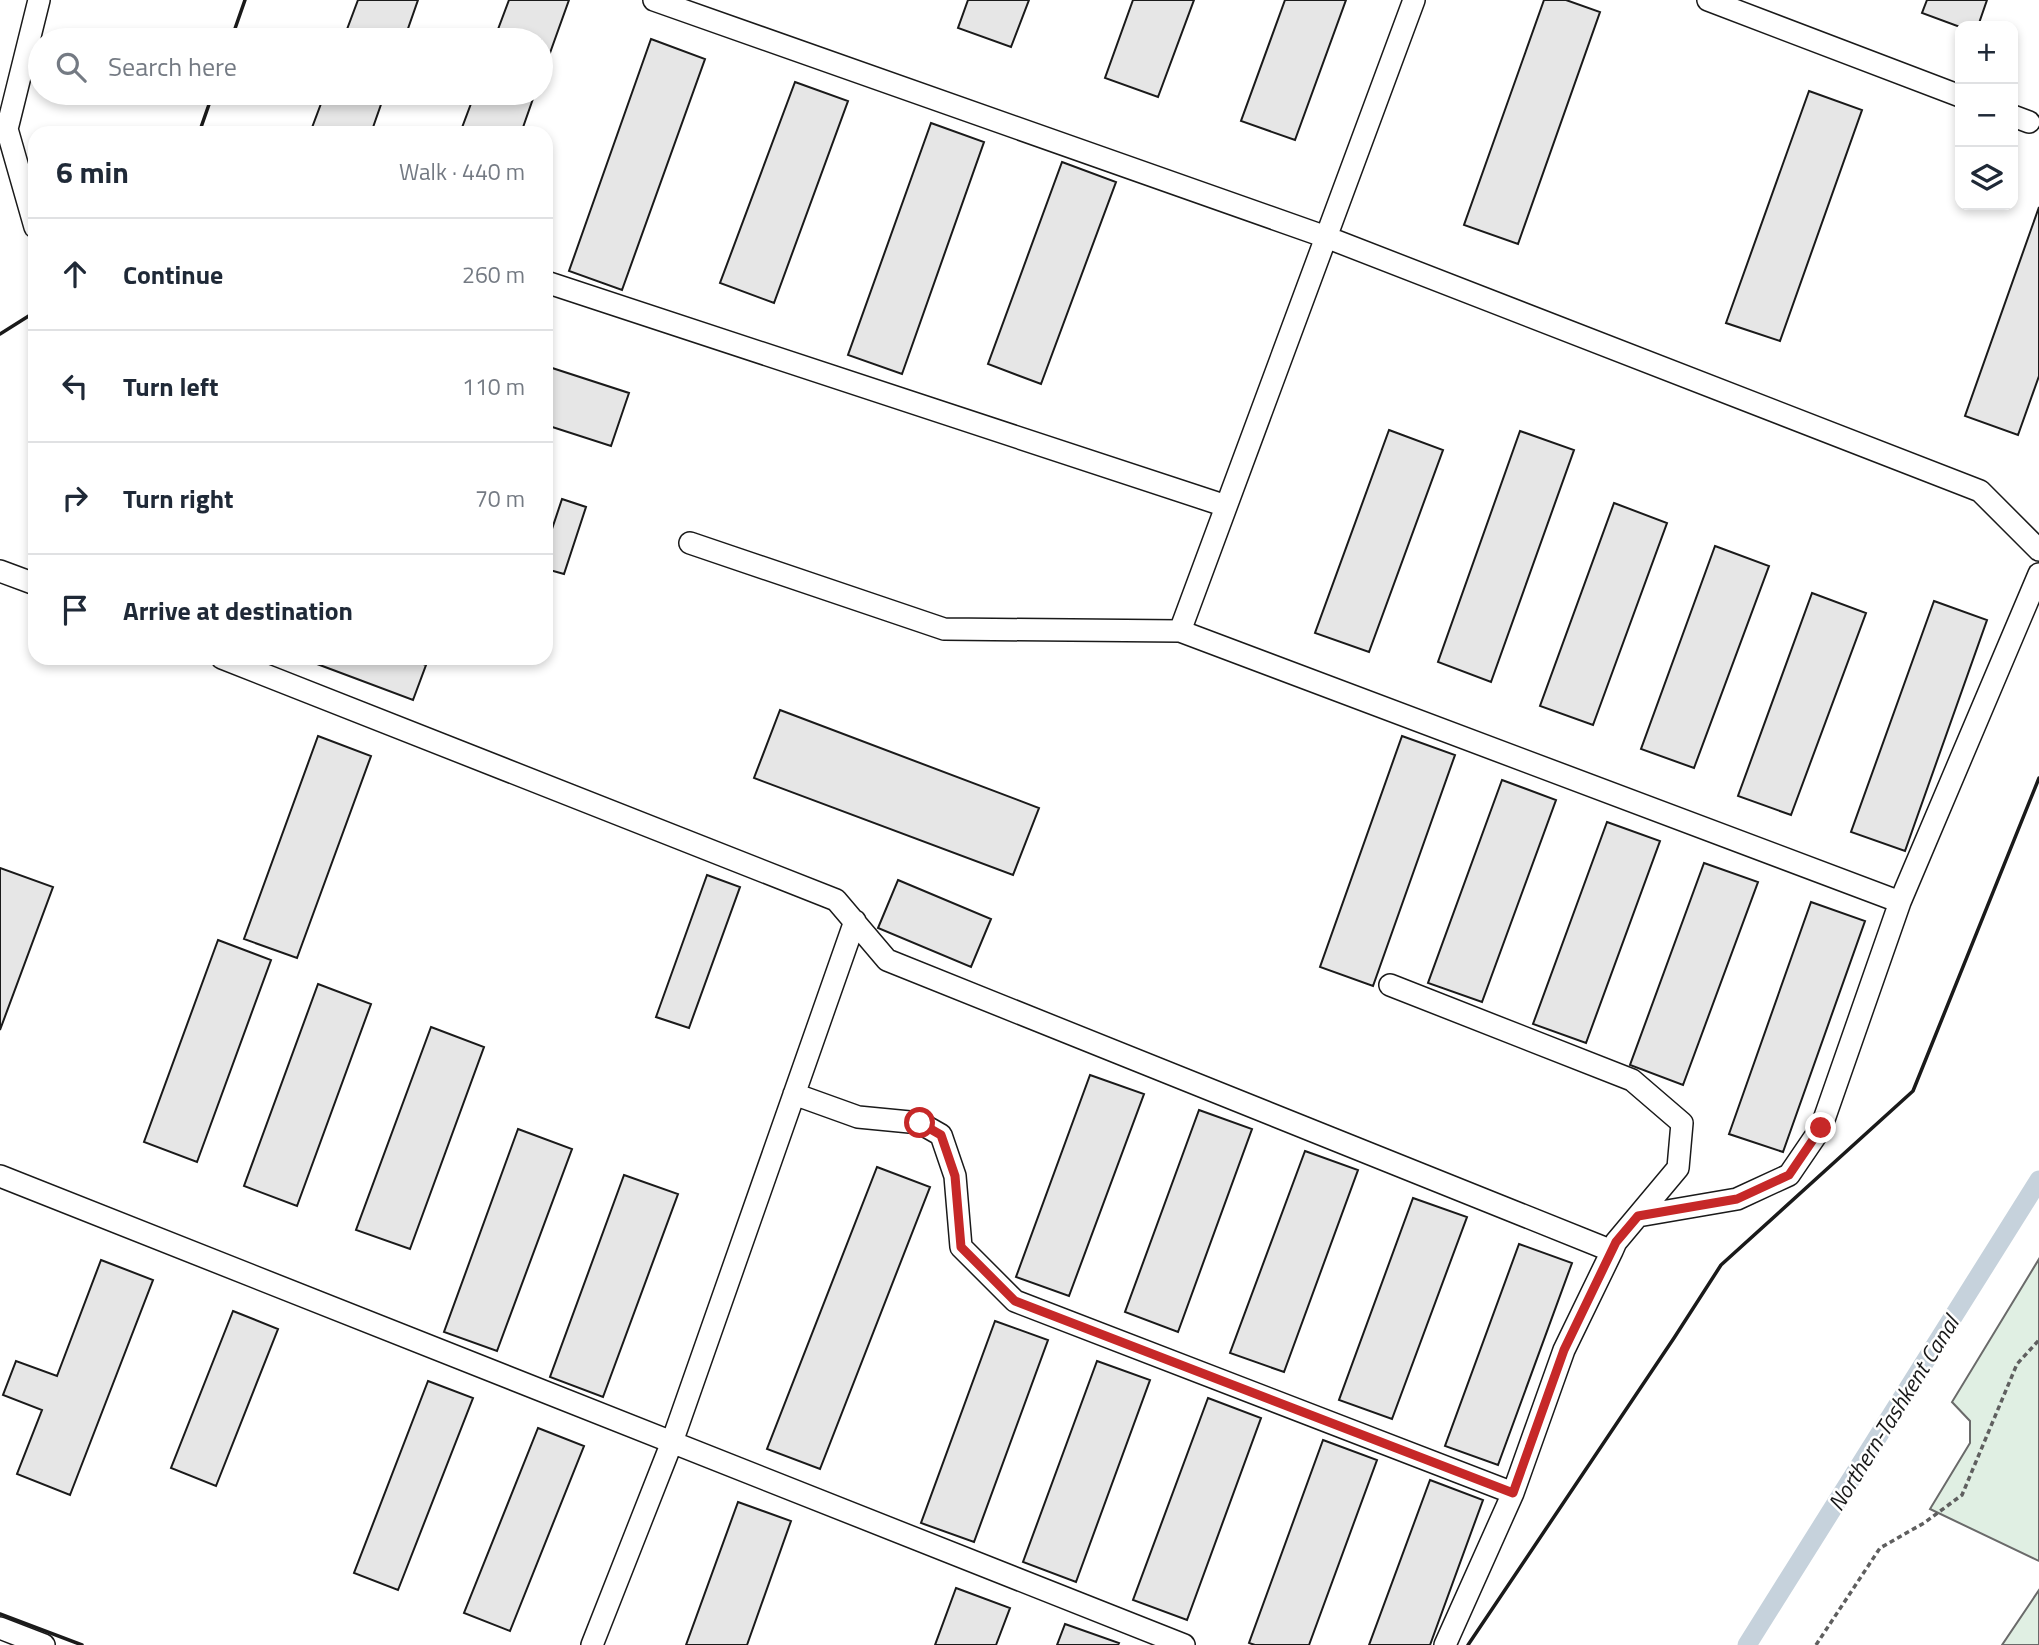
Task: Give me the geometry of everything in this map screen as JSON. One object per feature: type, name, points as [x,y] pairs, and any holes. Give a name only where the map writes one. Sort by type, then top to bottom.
[{"type":"street","points":[[32,28],[39,0]]},
{"type":"street","points":[[654,0],[1326,237],[1980,491],[2039,550]]},
{"type":"street","points":[[1180,631],[1414,0]]},
{"type":"street","points":[[1708,0],[1955,94]]},
{"type":"street","points":[[28,44],[7,129],[28,202]]},
{"type":"street","points":[[553,284],[1226,506]]},
{"type":"street","points":[[690,543],[944,629],[1180,631],[1900,902]]},
{"type":"street","points":[[0,571],[28,581]]},
{"type":"street","points":[[1638,1216],[1737,1199],[1789,1175],[1821,1128],[1900,902],[2039,575]]},
{"type":"street","points":[[240,665],[836,900],[887,960],[1612,1251]]},
{"type":"street","points":[[593,1645],[672,1443],[855,921]]},
{"type":"street","points":[[1391,985],[1632,1080],[1682,1123],[1678,1168],[1616,1242],[1564,1350],[1513,1493],[1445,1645]]},
{"type":"street","points":[[794,1094],[858,1117],[920,1123],[941,1135],[955,1176],[961,1247],[1015,1301],[1513,1493]]},
{"type":"street","points":[[0,1176],[1184,1645]]},
{"type":"street","points":[[0,1628],[44,1645]]},
{"type":"path","points":[[1816,1645],[1880,1548],[1924,1523],[1962,1495],[2017,1364],[2039,1340]]},
{"type":"green space","points":[[2039,1259],[2039,1561],[1930,1509],[1970,1443],[1970,1421],[1952,1402]]},
{"type":"green space","points":[[2039,1590],[2039,1645],[2002,1645]]},
{"type":"building","points":[[358,0],[418,0],[408,28],[348,28]]},
{"type":"building","points":[[509,0],[569,0],[553,45],[553,28],[498,28]]},
{"type":"building","points":[[968,0],[1029,0],[1011,47],[958,28]]},
{"type":"building","points":[[1133,0],[1194,0],[1158,97],[1105,78]]},
{"type":"building","points":[[1285,0],[1346,0],[1295,140],[1241,121]]},
{"type":"building","points":[[1544,0],[1566,0],[1600,12],[1518,244],[1464,225]]},
{"type":"building","points":[[1927,0],[1987,0],[1980,21],[1955,21],[1955,25],[1922,13]]},
{"type":"building","points":[[651,39],[705,59],[622,290],[569,271]]},
{"type":"building","points":[[795,82],[848,101],[774,303],[720,283]]},
{"type":"building","points":[[1809,91],[1862,110],[1780,341],[1726,323]]},
{"type":"building","points":[[320,105],[381,105],[373,126],[313,126]]},
{"type":"building","points":[[470,105],[531,105],[523,126],[463,126]]},
{"type":"building","points":[[931,123],[984,142],[902,374],[848,355]]},
{"type":"building","points":[[1062,162],[1116,182],[1041,384],[988,364]]},
{"type":"building","points":[[2039,207],[2039,376],[2018,435],[1965,416]]},
{"type":"building","points":[[553,368],[629,393],[611,446],[553,427]]},
{"type":"building","points":[[1389,430],[1443,450],[1369,652],[1315,633]]},
{"type":"building","points":[[1520,431],[1574,450],[1491,682],[1438,662]]},
{"type":"building","points":[[562,499],[586,507],[564,574],[553,571],[553,526]]},
{"type":"building","points":[[1614,503],[1667,523],[1593,725],[1540,706]]},
{"type":"building","points":[[1715,546],[1769,566],[1694,768],[1641,749]]},
{"type":"building","points":[[1812,593],[1866,613],[1791,815],[1738,796]]},
{"type":"building","points":[[1934,601],[1987,620],[1905,851],[1851,832]]},
{"type":"building","points":[[320,665],[426,665],[413,700]]},
{"type":"building","points":[[780,710],[1039,808],[1013,875],[754,778]]},
{"type":"building","points":[[318,736],[371,756],[297,958],[244,939]]},
{"type":"building","points":[[1402,736],[1455,755],[1373,986],[1320,967]]},
{"type":"building","points":[[1502,780],[1556,800],[1482,1002],[1428,983]]},
{"type":"building","points":[[1607,822],[1660,841],[1586,1043],[1533,1024]]},
{"type":"building","points":[[1704,863],[1758,882],[1683,1085],[1630,1065]]},
{"type":"building","points":[[0,868],[53,887],[0,1030]]},
{"type":"building","points":[[707,875],[740,887],[689,1028],[656,1017]]},
{"type":"building","points":[[898,880],[991,919],[971,967],[878,928]]},
{"type":"building","points":[[1811,902],[1865,921],[1783,1152],[1729,1134]]},
{"type":"building","points":[[218,940],[271,960],[197,1162],[144,1142]]},
{"type":"building","points":[[318,984],[371,1004],[297,1206],[244,1186]]},
{"type":"building","points":[[431,1027],[484,1047],[410,1249],[356,1230]]},
{"type":"building","points":[[1090,1075],[1144,1094],[1069,1296],[1016,1277]]},
{"type":"building","points":[[1199,1110],[1252,1129],[1178,1332],[1125,1312]]},
{"type":"building","points":[[518,1129],[572,1149],[497,1351],[444,1332]]},
{"type":"building","points":[[1305,1151],[1358,1170],[1284,1372],[1230,1353]]},
{"type":"building","points":[[877,1167],[930,1187],[820,1469],[767,1449]]},
{"type":"building","points":[[624,1175],[678,1194],[603,1397],[550,1377]]},
{"type":"building","points":[[1413,1198],[1467,1217],[1392,1419],[1339,1400]]},
{"type":"building","points":[[1519,1244],[1572,1263],[1498,1465],[1445,1446]]},
{"type":"building","points":[[101,1260],[153,1280],[70,1495],[17,1474],[42,1410],[3,1395],[16,1361],[57,1376]]},
{"type":"building","points":[[233,1311],[278,1329],[216,1486],[171,1468]]},
{"type":"building","points":[[995,1321],[1048,1340],[974,1542],[921,1523]]},
{"type":"building","points":[[1097,1361],[1150,1380],[1076,1582],[1023,1562]]},
{"type":"building","points":[[428,1381],[473,1398],[398,1590],[354,1573]]},
{"type":"building","points":[[1208,1398],[1261,1418],[1187,1620],[1133,1600]]},
{"type":"building","points":[[538,1428],[584,1446],[510,1631],[464,1613]]},
{"type":"building","points":[[1323,1440],[1377,1460],[1309,1645],[1249,1643]]},
{"type":"building","points":[[1430,1480],[1483,1500],[1430,1645],[1369,1645]]},
{"type":"building","points":[[738,1502],[791,1521],[747,1645],[686,1645]]},
{"type":"building","points":[[956,1588],[1010,1608],[996,1645],[935,1645]]},
{"type":"building","points":[[1065,1624],[1119,1643],[1057,1645]]},
{"type":"waterway","name":"Northern-Tashkent Canal","points":[[1747,1645],[2039,1180]]},
{"type":"wall","points":[[235,28],[245,0]]},
{"type":"wall","points":[[201,126],[209,105]]},
{"type":"wall","points":[[0,334],[28,316]]},
{"type":"wall","points":[[1468,1645],[1721,1265],[1913,1091],[2039,778]]},
{"type":"wall","points":[[0,1614],[82,1645]]},
{"type":"route","points":[[920,1123],[941,1135],[955,1176],[961,1247],[1015,1301],[1513,1493],[1564,1350],[1616,1242],[1638,1216],[1737,1199],[1789,1175],[1821,1128]]}]
